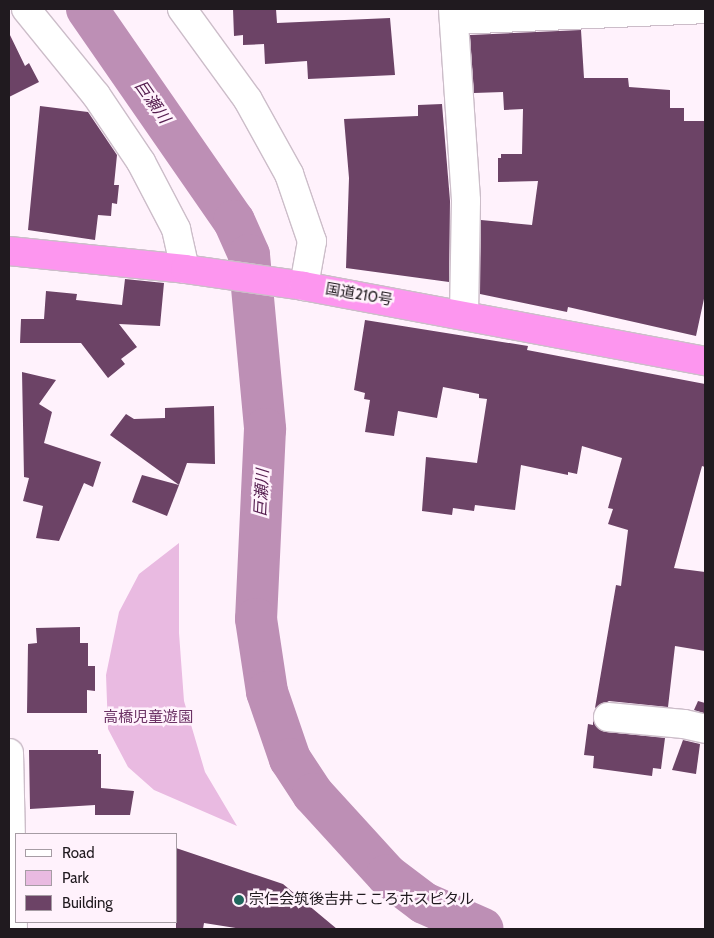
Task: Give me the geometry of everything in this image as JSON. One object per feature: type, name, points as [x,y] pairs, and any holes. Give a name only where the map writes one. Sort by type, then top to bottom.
[{"type":"highway","name":"国道210号","points":[[9,251],[192,270],[304,286],[464,314],[705,361]]},
{"type":"street","points":[[26,9],[96,95],[141,162],[176,229],[192,270]]},
{"type":"street","points":[[182,9],[248,100],[288,174],[312,240],[304,286]]},
{"type":"street","points":[[464,314],[466,201],[454,14],[705,9]]},
{"type":"street","points":[[608,718],[684,724],[705,729]]},
{"type":"street","points":[[9,753],[13,929]]},
{"type":"green space","name":"高橋児童遊園","points":[[179,543],[179,633],[184,701],[205,772],[237,826],[154,790],[128,767],[108,729],[106,675],[119,612],[139,574]]},
{"type":"building","points":[[233,9],[276,9],[277,23],[390,18],[395,75],[308,79],[307,61],[265,64],[264,44],[243,45],[243,35],[234,36]]},
{"type":"building","points":[[581,30],[584,78],[628,78],[629,87],[670,90],[670,108],[684,108],[684,121],[705,121],[705,294],[696,336],[568,307],[567,312],[480,294],[481,220],[532,225],[538,181],[498,182],[498,158],[501,158],[501,154],[522,154],[523,109],[504,110],[503,92],[474,93],[470,35]]},
{"type":"building","points":[[9,33],[25,66],[29,63],[39,82],[9,97]]},
{"type":"building","points":[[442,104],[450,201],[449,282],[346,268],[349,178],[344,119],[418,116],[418,105]]},
{"type":"building","points":[[40,106],[88,112],[117,155],[114,185],[119,185],[117,204],[112,203],[111,216],[98,215],[95,240],[28,230]]},
{"type":"building","points":[[125,279],[164,283],[160,326],[119,324],[137,347],[121,359],[125,364],[108,378],[81,343],[20,343],[21,319],[44,319],[46,291],[77,294],[76,300],[122,305]]},
{"type":"building","points":[[365,320],[528,346],[527,350],[705,384],[705,467],[702,466],[674,568],[705,572],[705,651],[675,646],[668,707],[609,701],[595,708],[616,585],[621,586],[628,530],[608,524],[613,509],[608,508],[622,458],[582,446],[577,474],[568,472],[568,475],[521,465],[515,510],[475,505],[474,511],[453,508],[452,515],[422,511],[426,457],[477,463],[487,399],[479,398],[479,394],[443,387],[437,418],[398,411],[394,436],[365,432],[370,400],[364,399],[365,393],[354,390]]},
{"type":"building","points":[[22,372],[56,380],[39,404],[52,412],[44,443],[101,462],[93,487],[84,483],[59,541],[36,538],[43,506],[23,501],[29,478],[24,477]]},
{"type":"building","points":[[214,406],[215,464],[187,463],[179,485],[110,435],[126,414],[134,419],[165,418],[165,408]]},
{"type":"building","points":[[142,475],[179,485],[167,516],[132,502]]},
{"type":"building","points":[[80,627],[80,643],[88,643],[88,666],[95,666],[95,691],[87,690],[87,713],[27,713],[28,644],[37,643],[36,628]]},
{"type":"building","points":[[698,701],[705,703],[704,713],[694,710]]},
{"type":"building","points":[[593,720],[599,729],[606,732],[665,738],[661,769],[653,768],[652,776],[593,768],[594,756],[584,755],[588,724],[593,725]]},
{"type":"building","points":[[683,740],[700,744],[696,774],[672,770]]},
{"type":"building","points":[[29,750],[98,750],[98,754],[101,754],[101,788],[134,791],[130,815],[95,815],[95,805],[30,809]]},
{"type":"building","name":"宗仁会筑後吉井こころホスピタル","points":[[178,849],[283,884],[337,929],[242,929],[204,923],[203,929],[176,929],[176,923],[178,923]]},
{"type":"waterway","name":"巨瀬川","points":[[87,9],[234,221],[249,255],[265,429],[256,619],[267,692],[290,759],[313,794],[387,875],[424,903],[483,929]]},
{"type":"place","name":"宗仁会筑後吉井こころホスピタル","points":[[239,900]]}]
